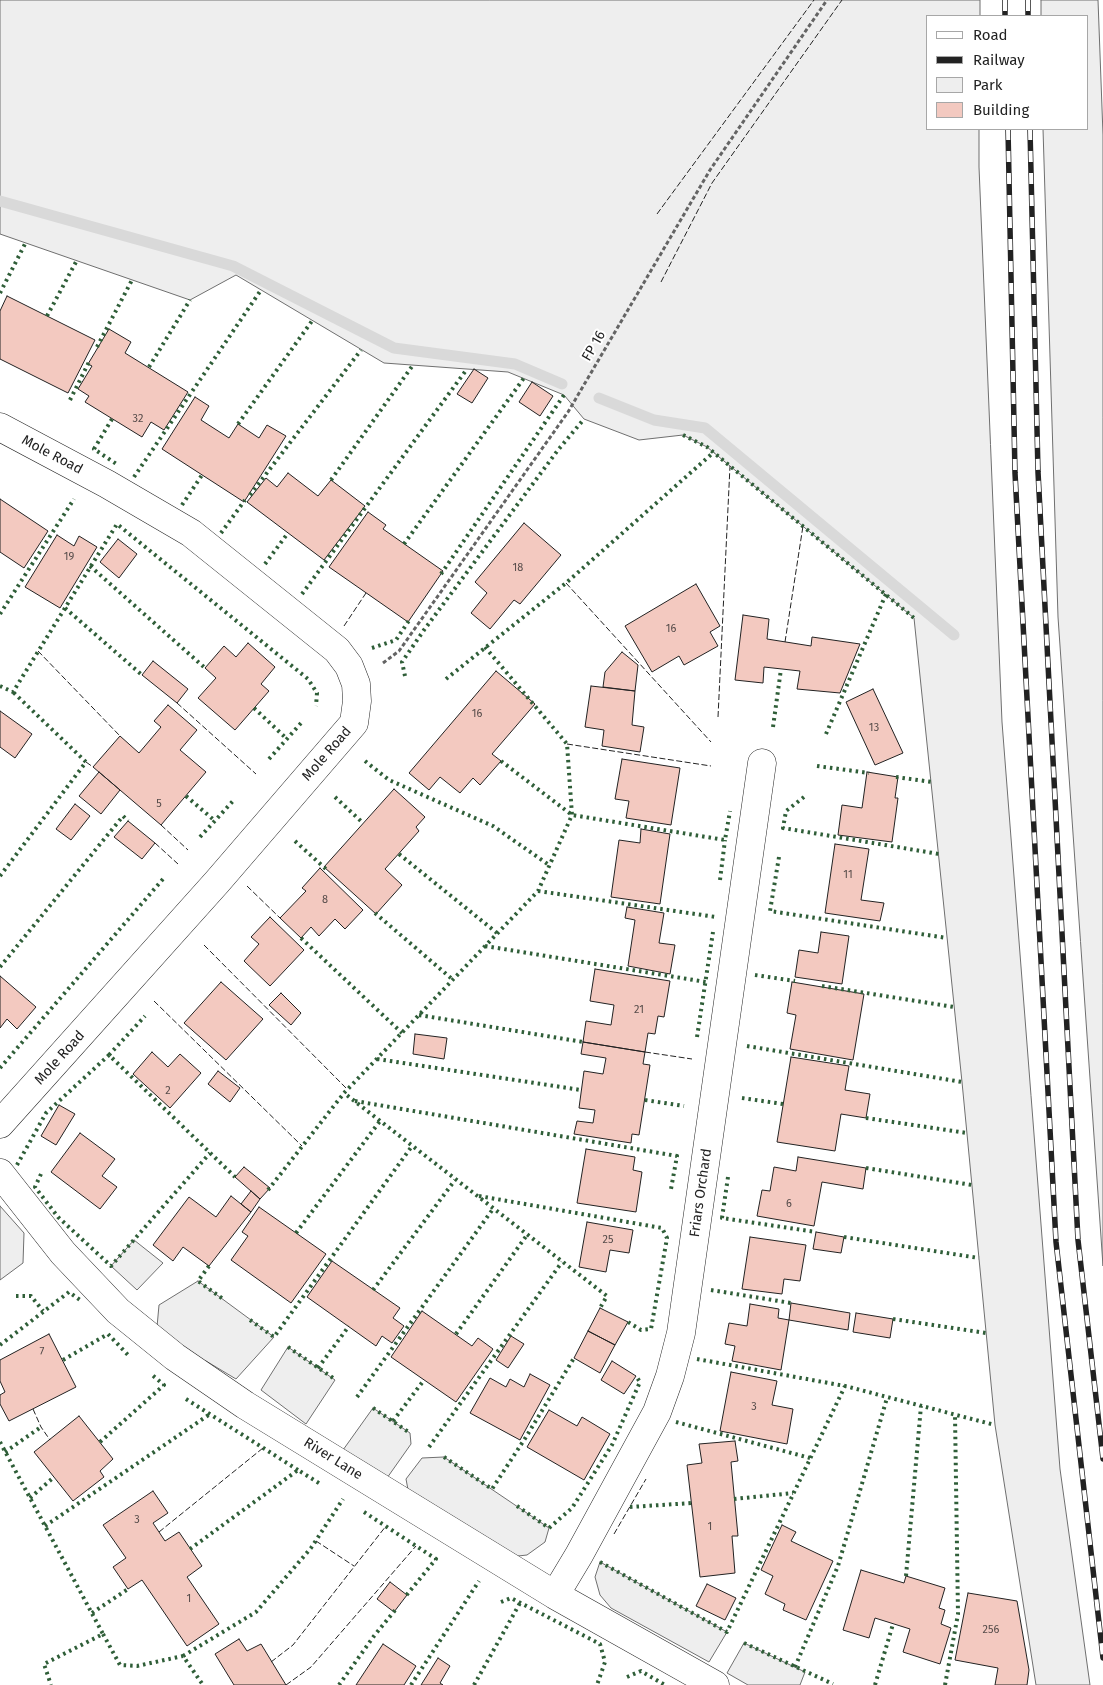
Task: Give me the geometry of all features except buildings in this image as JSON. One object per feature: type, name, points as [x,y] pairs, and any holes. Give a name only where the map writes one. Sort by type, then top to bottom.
[{"type":"street","name":"Mole Road","points":[[0,427],[106,484],[191,533],[337,650],[349,666],[356,684],[357,701],[354,723],[210,889],[0,1124]]},
{"type":"street","name":"Friars Orchard","points":[[555,1595],[657,1412],[670,1376],[679,1342],[762,763]]},
{"type":"street","name":"River Lane","points":[[0,1173],[63,1254],[118,1311],[175,1357],[245,1405],[555,1595],[715,1685]]},
{"type":"path","name":"FP 16","points":[[356,684],[399,651],[568,412],[710,170],[827,0]]},
{"type":"green space","points":[[0,0],[980,0],[980,15],[926,15],[926,130],[979,130],[1002,722],[1060,1469],[1090,1685],[1036,1685],[995,1425],[914,618],[707,447],[683,435],[639,440],[584,419],[564,395],[508,372],[384,363],[236,275],[190,300],[0,234]]},
{"type":"green space","points":[[1041,0],[1098,0],[1103,135],[1103,1266],[1058,617],[1043,130],[1088,130],[1088,15],[1041,15]]},
{"type":"green space","points":[[0,1206],[24,1233],[23,1263],[0,1280]]},
{"type":"green space","points":[[134,1240],[163,1263],[137,1290],[111,1266]]},
{"type":"green space","points":[[198,1281],[274,1337],[236,1379],[206,1361],[202,1363],[157,1327],[159,1305]]},
{"type":"green space","points":[[288,1347],[335,1380],[306,1424],[261,1390]]},
{"type":"green space","points":[[373,1408],[410,1433],[411,1444],[387,1478],[343,1450]]},
{"type":"green space","points":[[444,1457],[549,1528],[545,1542],[527,1555],[509,1557],[409,1495],[406,1479],[422,1458]]},
{"type":"green space","points":[[600,1562],[727,1632],[709,1662],[611,1608],[600,1595],[595,1577]]},
{"type":"green space","points":[[744,1643],[805,1672],[800,1685],[748,1685],[727,1673]]},
{"type":"waterway","points":[[0,201],[233,266],[394,348],[515,364],[562,384]]},
{"type":"waterway","points":[[599,398],[654,420],[705,428],[954,635]]},
{"type":"railway","points":[[1005,0],[1005,15]]},
{"type":"railway","points":[[1028,0],[1028,15]]},
{"type":"railway","points":[[1008,130],[1015,473],[1056,1242],[1103,1658]]},
{"type":"railway","points":[[1030,130],[1038,472],[1078,1240],[1103,1459]]},
{"type":"hedge","points":[[0,293],[26,242]]},
{"type":"hedge","points":[[47,316],[77,260]]},
{"type":"hedge","points":[[97,347],[132,280]]},
{"type":"hedge","points":[[134,477],[261,290]]},
{"type":"hedge","points":[[149,367],[190,300]]},
{"type":"hedge","points":[[238,424],[312,321]]},
{"type":"hedge","points":[[250,495],[361,350]]},
{"type":"hedge","points":[[70,400],[89,362]]},
{"type":"hedge","points":[[331,480],[413,365]]},
{"type":"hedge","points":[[302,594],[467,369]]},
{"type":"hedge","points":[[404,544],[524,378]]},
{"type":"hedge","points":[[441,574],[564,395]]},
{"type":"hedge","points":[[112,419],[94,449],[118,465]]},
{"type":"hedge","points":[[405,676],[402,662],[424,630],[558,450],[584,419]]},
{"type":"hedge","points":[[683,435],[707,447],[914,618]]},
{"type":"hedge","points":[[446,679],[566,583],[714,452]]},
{"type":"hedge","points":[[182,505],[202,475]]},
{"type":"hedge","points":[[0,614],[74,499]]},
{"type":"hedge","points":[[221,533],[245,500]]},
{"type":"hedge","points":[[0,686],[13,692],[117,524],[308,679],[317,693],[316,706]]},
{"type":"hedge","points":[[265,564],[288,533]]},
{"type":"hedge","points":[[90,566],[205,668]]},
{"type":"hedge","points":[[826,734],[886,594]]},
{"type":"hedge","points":[[65,608],[142,675]]},
{"type":"hedge","points":[[372,648],[396,640],[410,619]]},
{"type":"hedge","points":[[485,647],[567,744],[572,815],[538,891],[344,1093],[607,1296],[600,1308]]},
{"type":"hedge","points":[[773,727],[781,669]]},
{"type":"hedge","points":[[0,876],[86,762],[13,692]]},
{"type":"hedge","points":[[254,708],[287,739]]},
{"type":"hedge","points":[[269,759],[302,722]]},
{"type":"hedge","points":[[365,761],[389,780],[493,826],[549,865]]},
{"type":"hedge","points":[[501,761],[572,815],[725,840],[730,811]]},
{"type":"hedge","points":[[817,766],[869,773]]},
{"type":"hedge","points":[[896,777],[932,782]]},
{"type":"hedge","points":[[186,796],[215,821]]},
{"type":"hedge","points":[[335,797],[363,823]]},
{"type":"hedge","points":[[804,797],[786,811],[783,828],[939,854]]},
{"type":"hedge","points":[[200,837],[233,801]]},
{"type":"hedge","points":[[0,967],[123,816],[128,821]]},
{"type":"hedge","points":[[720,880],[725,840]]},
{"type":"hedge","points":[[295,841],[327,870]]},
{"type":"hedge","points":[[399,854],[497,933]]},
{"type":"hedge","points":[[779,857],[770,911],[947,938]]},
{"type":"hedge","points":[[0,1068],[163,879]]},
{"type":"hedge","points":[[538,891],[716,917]]},
{"type":"hedge","points":[[375,913],[452,979]]},
{"type":"hedge","points":[[697,1037],[713,932]]},
{"type":"hedge","points":[[301,938],[402,1033]]},
{"type":"hedge","points":[[485,946],[706,982]]},
{"type":"hedge","points":[[755,975],[795,981]]},
{"type":"hedge","points":[[822,986],[954,1007]]},
{"type":"hedge","points":[[419,1015],[583,1042]]},
{"type":"hedge","points":[[109,1055],[145,1016]]},
{"type":"hedge","points":[[747,1046],[962,1082]]},
{"type":"hedge","points":[[17,1165],[46,1113],[109,1055],[235,1177]]},
{"type":"hedge","points":[[377,1059],[581,1090]]},
{"type":"hedge","points":[[268,1190],[344,1093]]},
{"type":"hedge","points":[[742,1098],[783,1104]]},
{"type":"hedge","points":[[645,1100],[684,1106]]},
{"type":"hedge","points":[[355,1101],[677,1156],[671,1189]]},
{"type":"hedge","points":[[866,1118],[967,1133]]},
{"type":"hedge","points":[[296,1233],[380,1121]]},
{"type":"hedge","points":[[250,1320],[274,1337],[412,1146]]},
{"type":"hedge","points":[[41,1174],[35,1187],[58,1217],[111,1266],[210,1153]]},
{"type":"hedge","points":[[866,1168],[972,1185]]},
{"type":"hedge","points":[[728,1177],[722,1218],[816,1232]]},
{"type":"hedge","points":[[373,1290],[455,1180]]},
{"type":"hedge","points":[[479,1196],[662,1228],[667,1238],[651,1329],[641,1330],[628,1322]]},
{"type":"hedge","points":[[357,1397],[493,1209]]},
{"type":"hedge","points":[[456,1334],[527,1235]]},
{"type":"hedge","points":[[844,1237],[979,1258]]},
{"type":"hedge","points":[[429,1447],[562,1262]]},
{"type":"hedge","points":[[209,1266],[198,1281],[223,1299]]},
{"type":"hedge","points":[[711,1290],[791,1303]]},
{"type":"hedge","points":[[0,1345],[69,1292],[80,1300]]},
{"type":"hedge","points":[[16,1296],[31,1296],[43,1311]]},
{"type":"hedge","points":[[893,1319],[986,1333]]},
{"type":"hedge","points":[[318,1368],[349,1326]]},
{"type":"hedge","points":[[63,1360],[108,1334],[128,1355]]},
{"type":"hedge","points":[[288,1347],[336,1380]]},
{"type":"hedge","points":[[444,1457],[492,1489],[574,1358]]},
{"type":"hedge","points":[[697,1359],[845,1386],[995,1425]]},
{"type":"hedge","points":[[100,1442],[164,1385],[151,1374]]},
{"type":"hedge","points":[[517,1506],[549,1528],[572,1508],[612,1445],[640,1382],[636,1376]]},
{"type":"hedge","points":[[393,1421],[424,1380]]},
{"type":"hedge","points":[[600,1562],[727,1632],[845,1386]]},
{"type":"hedge","points":[[795,1667],[838,1566],[887,1398]]},
{"type":"hedge","points":[[186,1399],[298,1470]]},
{"type":"hedge","points":[[906,1576],[921,1406]]},
{"type":"hedge","points":[[373,1408],[410,1433]]},
{"type":"hedge","points":[[45,1526],[210,1414]]},
{"type":"hedge","points":[[945,1685],[958,1614],[955,1415]]},
{"type":"hedge","points":[[676,1422],[810,1458]]},
{"type":"hedge","points":[[5,1452],[41,1427]]},
{"type":"hedge","points":[[0,1442],[103,1634],[44,1664],[51,1685]]},
{"type":"hedge","points":[[190,1549],[298,1470],[322,1485]]},
{"type":"hedge","points":[[30,1498],[54,1477]]},
{"type":"hedge","points":[[734,1499],[793,1493]]},
{"type":"hedge","points":[[183,1656],[256,1612],[311,1548],[343,1499]]},
{"type":"hedge","points":[[630,1507],[692,1503]]},
{"type":"hedge","points":[[364,1512],[436,1559],[405,1597]]},
{"type":"hedge","points":[[411,1685],[479,1581]]},
{"type":"hedge","points":[[92,1613],[128,1589]]},
{"type":"hedge","points":[[501,1602],[511,1598],[600,1644],[605,1662],[597,1685]]},
{"type":"hedge","points":[[474,1685],[520,1603]]},
{"type":"hedge","points":[[339,1685],[396,1609]]},
{"type":"hedge","points":[[875,1685],[893,1624]]},
{"type":"hedge","points":[[103,1634],[120,1665],[137,1666],[183,1656],[203,1685]]},
{"type":"hedge","points":[[744,1643],[833,1684]]},
{"type":"hedge","points":[[627,1677],[641,1671],[665,1685]]},
{"type":"fence","points":[[657,214],[814,0]]},
{"type":"fence","points":[[661,282],[712,183],[842,0]]},
{"type":"fence","points":[[718,717],[730,466]]},
{"type":"fence","points":[[785,642],[803,526]]},
{"type":"fence","points":[[566,583],[711,742]]},
{"type":"fence","points":[[344,626],[366,593]]},
{"type":"fence","points":[[38,651],[120,736]]},
{"type":"fence","points":[[177,703],[256,774]]},
{"type":"fence","points":[[567,744],[711,766]]},
{"type":"fence","points":[[86,762],[93,767]]},
{"type":"fence","points":[[161,825],[188,850]]},
{"type":"fence","points":[[155,843],[178,864]]},
{"type":"fence","points":[[247,886],[280,918]]},
{"type":"fence","points":[[204,945],[347,1089]]},
{"type":"fence","points":[[154,1001],[302,1146]]},
{"type":"fence","points":[[645,1052],[692,1059]]},
{"type":"fence","points":[[33,1409],[41,1427],[50,1440]]},
{"type":"fence","points":[[159,1532],[263,1448]]},
{"type":"fence","points":[[614,1534],[646,1479]]},
{"type":"fence","points":[[271,1662],[293,1645],[386,1526]]},
{"type":"fence","points":[[316,1541],[354,1566]]},
{"type":"fence","points":[[286,1685],[311,1667],[416,1546]]}]
